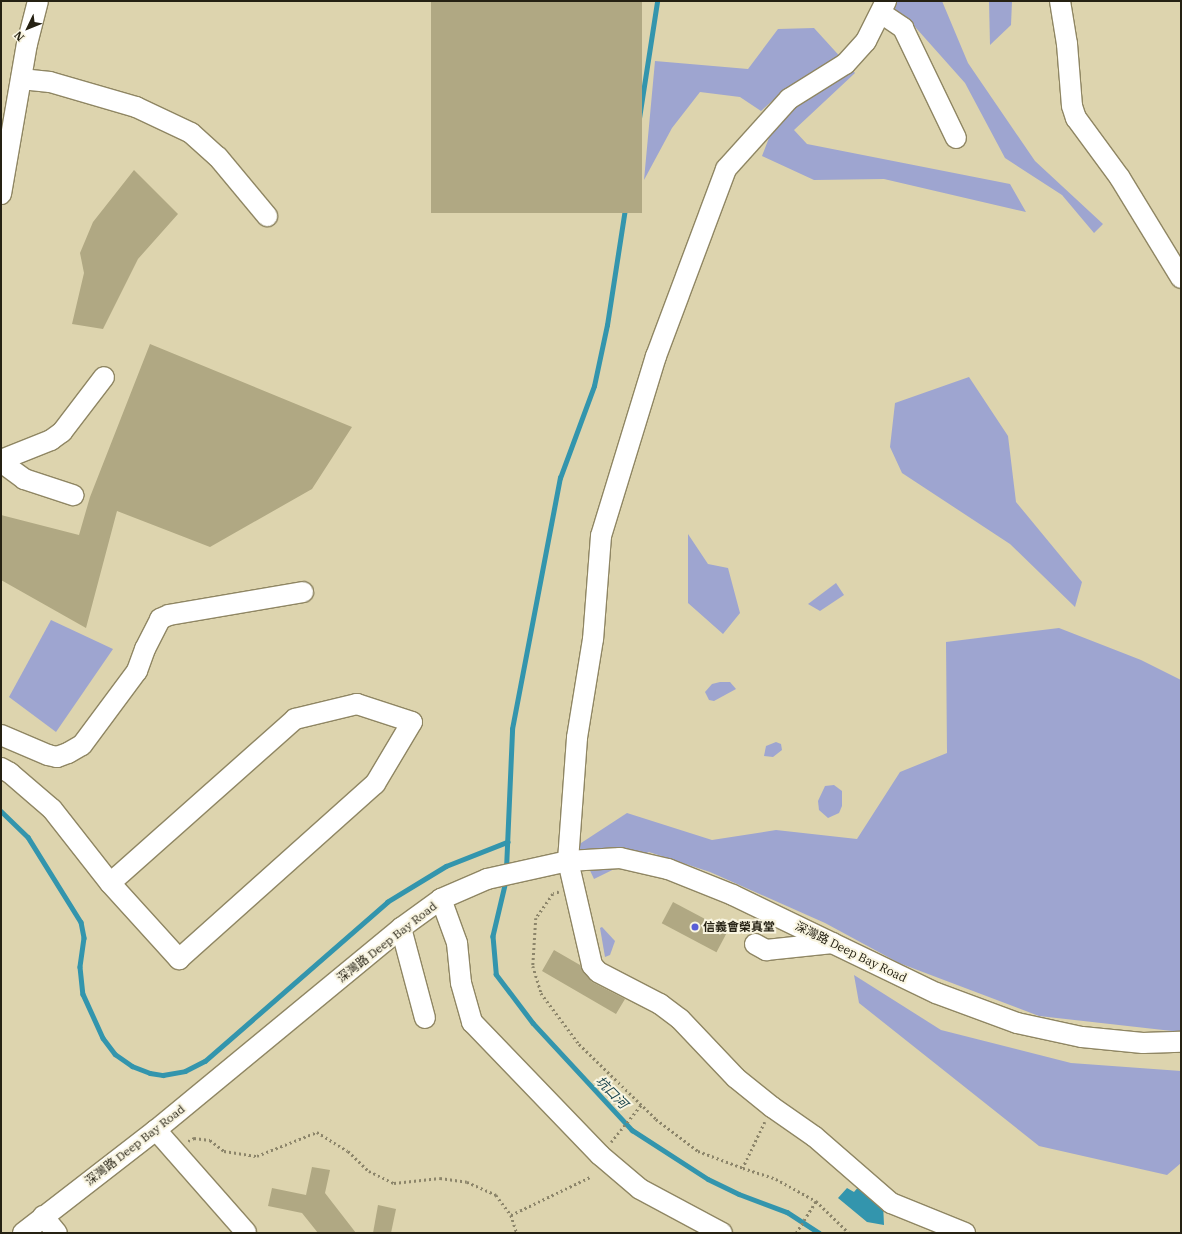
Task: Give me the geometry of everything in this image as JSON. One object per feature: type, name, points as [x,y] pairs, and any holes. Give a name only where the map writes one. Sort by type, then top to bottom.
[{"type":"street","points":[[1,194],[21,79],[38,1]]},
{"type":"street","points":[[1060,1],[1067,44],[1072,106],[1076,118],[1120,178],[1181,278]]},
{"type":"street","points":[[956,138],[903,28],[884,7],[866,41],[845,64],[789,99],[726,169],[656,356],[601,536],[593,639],[577,738],[568,861],[594,968],[660,1004],[680,1019],[736,1078],[772,1107],[815,1137],[891,1203],[965,1233]]},
{"type":"street","points":[[21,79],[50,82],[136,107],[191,133],[218,156],[267,216]]},
{"type":"street","points":[[73,495],[24,479],[1,461],[51,440],[62,432],[104,377]]},
{"type":"street","points":[[1,735],[48,755],[56,757],[68,753],[82,745],[137,671],[145,649],[160,619],[169,615],[303,592]]},
{"type":"street","points":[[1,768],[10,773],[52,809],[110,883],[179,959],[375,784],[412,722],[357,704],[295,719],[110,883]]},
{"type":"street","name":"深灣路 Deep Bay Road","points":[[23,1233],[156,1130],[401,928],[441,899],[487,879],[524,869],[568,861],[620,858],[668,869],[733,895],[936,993],[1017,1023],[1082,1037],[1143,1043],[1181,1042]]},
{"type":"street","points":[[441,899],[457,943],[461,982],[472,1022],[600,1155],[640,1190],[722,1233]]},
{"type":"street","points":[[401,928],[426,1018]]},
{"type":"street","points":[[755,944],[766,950],[833,943]]},
{"type":"street","points":[[156,1130],[246,1232]]},
{"type":"street","points":[[43,1216],[57,1233]]},
{"type":"path","points":[[574,887],[553,894],[536,918],[533,966],[541,993],[579,1044],[641,1105],[698,1151],[776,1179],[816,1202],[849,1233]]},
{"type":"path","points":[[609,1145],[641,1105]]},
{"type":"path","points":[[743,1168],[772,1107]]},
{"type":"path","points":[[171,1147],[194,1138],[210,1140],[224,1151],[257,1156],[317,1132],[348,1151],[368,1171],[394,1183],[440,1178],[467,1182],[496,1195],[512,1215],[517,1233]]},
{"type":"path","points":[[512,1215],[590,1177]]},
{"type":"path","points":[[796,1233],[816,1202]]},
{"type":"shaded area","points":[[876,1],[942,1],[968,63],[1035,161],[1103,224],[1094,233],[1062,195],[1005,158],[965,83],[908,19]]},
{"type":"shaded area","points":[[989,1],[1012,1],[1011,25],[990,45]]},
{"type":"shaded area","points":[[814,28],[855,73],[794,130],[807,144],[1010,184],[1026,212],[884,179],[814,180],[762,156],[789,86],[761,111],[740,97],[700,92],[672,128],[644,180],[655,61],[748,69],[778,29]]},
{"type":"shaded area","points":[[969,377],[1008,436],[1016,502],[1082,582],[1075,607],[1010,544],[902,473],[890,447],[895,403]]},
{"type":"shaded area","points":[[688,534],[708,564],[728,568],[740,613],[723,634],[688,603]]},
{"type":"shaded area","points":[[836,583],[844,595],[820,611],[808,604]]},
{"type":"shaded area","points":[[51,620],[113,649],[56,732],[9,697]]},
{"type":"shaded area","points":[[1059,628],[1141,660],[1181,680],[1181,1032],[1039,1016],[899,963],[825,923],[710,872],[649,852],[594,879],[578,845],[627,813],[712,840],[776,830],[857,839],[900,772],[947,753],[946,642]]},
{"type":"shaded area","points":[[730,682],[736,689],[714,701],[709,700],[705,692],[712,684]]},
{"type":"shaded area","points":[[776,742],[781,744],[782,750],[773,757],[764,756],[766,746]]},
{"type":"shaded area","points":[[834,785],[842,791],[842,806],[839,813],[828,818],[819,810],[818,801],[825,786]]},
{"type":"shaded area","points":[[602,927],[615,941],[610,955],[605,957],[600,928]]},
{"type":"shaded area","points":[[854,975],[941,1030],[1071,1063],[1181,1071],[1181,1163],[1167,1175],[1039,1146],[859,1003]]},
{"type":"shaded area","points":[[860,1185],[883,1203],[884,1225],[867,1222],[838,1198],[847,1188],[854,1192]]},
{"type":"building","points":[[431,1],[642,1],[642,213],[431,213]]},
{"type":"building","points":[[134,170],[178,214],[138,259],[103,329],[72,324],[84,273],[80,253],[93,222]]},
{"type":"building","points":[[150,344],[352,427],[312,489],[210,547],[117,511],[86,628],[1,580],[1,515],[79,535],[90,497]]},
{"type":"building","name":"信義會榮真堂","points":[[673,902],[728,931],[716,952],[662,923]]},
{"type":"building","points":[[554,950],[580,965],[592,982],[625,999],[616,1014],[542,971]]},
{"type":"building","points":[[312,1167],[330,1170],[325,1193],[356,1233],[318,1233],[302,1213],[268,1206],[272,1188],[306,1195]]},
{"type":"building","points":[[378,1205],[396,1209],[391,1233],[373,1233]]},
{"type":"waterway","points":[[506,869],[512,729],[560,478],[594,386],[607,325],[657,1]]},
{"type":"waterway","points":[[1,811],[28,837],[81,922],[84,938],[80,967],[83,994],[103,1038],[115,1054],[132,1066],[150,1073],[163,1075],[185,1071],[205,1061],[387,902],[446,866],[507,842]]},
{"type":"waterway","name":"坑口河","points":[[506,881],[493,936],[496,974],[533,1023],[632,1130],[708,1179],[739,1194],[787,1212],[819,1233]]},
{"type":"place","name":"信義會榮真堂","points":[[695,927]]}]
